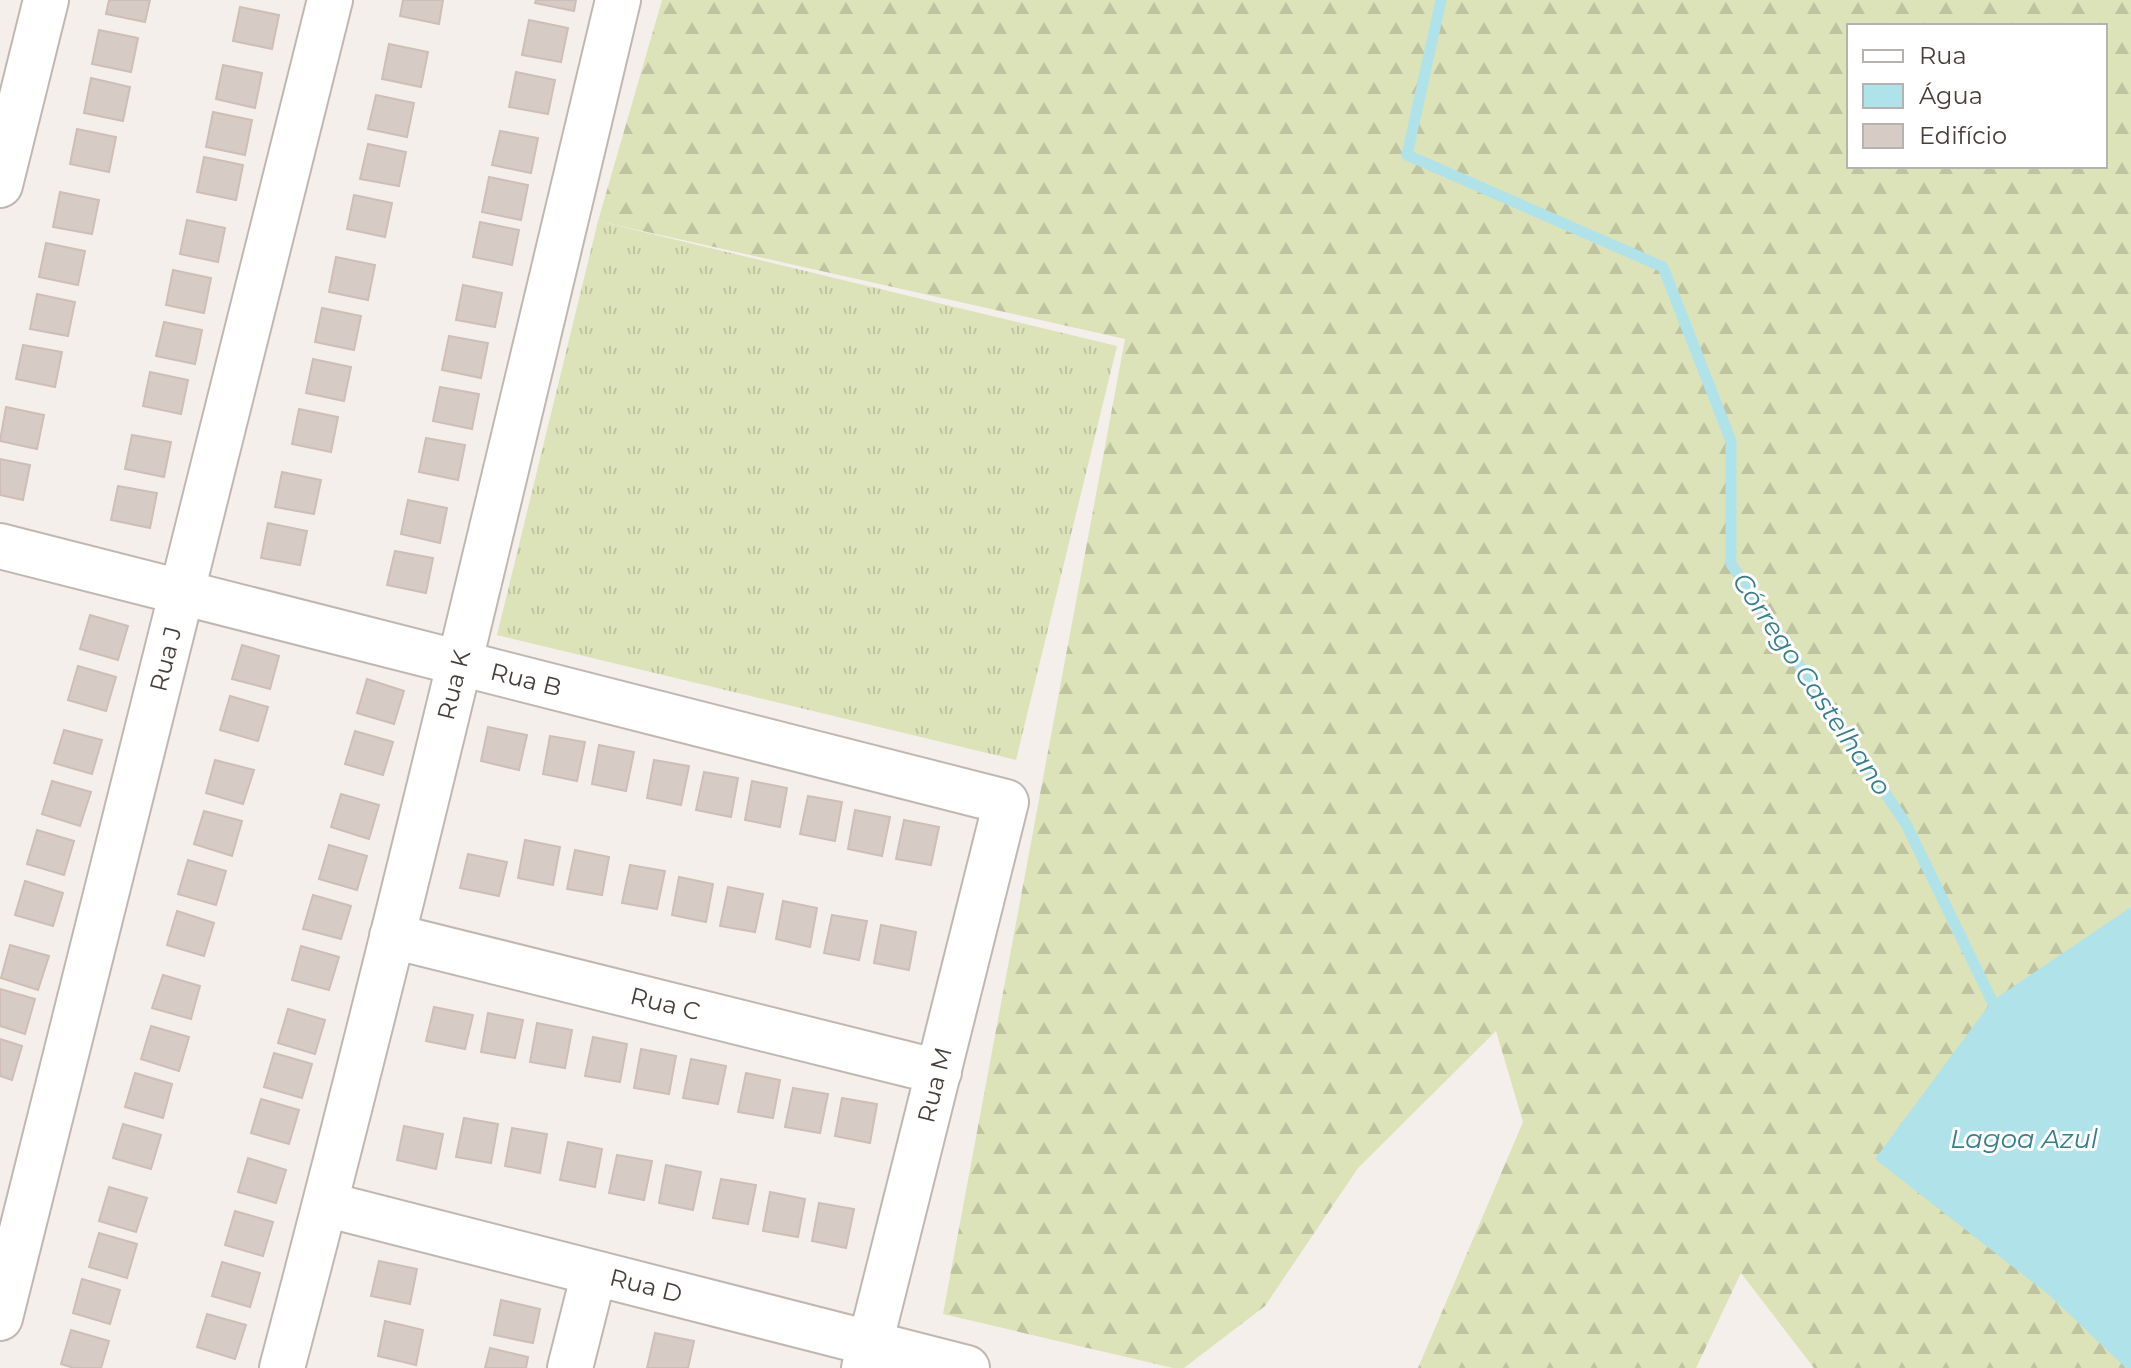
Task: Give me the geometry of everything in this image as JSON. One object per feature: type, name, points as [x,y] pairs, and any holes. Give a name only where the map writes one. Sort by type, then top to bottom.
[{"type":"street","points":[[0,185],[46,0]]},
{"type":"street","name":"Rua J","points":[[0,1318],[330,0]]},
{"type":"street","name":"Rua K","points":[[282,1368],[460,663],[618,0]]},
{"type":"street","name":"Rua B","points":[[0,546],[1006,802]]},
{"type":"street","name":"Rua M","points":[[868,1356],[1006,802]]},
{"type":"street","name":"Rua C","points":[[392,936],[939,1072]]},
{"type":"street","name":"Rua D","points":[[325,1204],[594,1273],[868,1356],[967,1368]]},
{"type":"street","points":[[570,1368],[594,1273]]},
{"type":"green space","points":[[662,0],[2131,0],[2131,1368],[1814,1368],[1741,1273],[1696,1368],[1418,1368],[1523,1122],[1496,1031],[1358,1168],[1265,1306],[1184,1368],[1173,1368],[943,1314],[1125,339],[598,221]]},
{"type":"green space","points":[[598,221],[1117,346],[1016,760],[497,635]]},
{"type":"water","name":"Lagoa Azul","points":[[2131,907],[2131,1368],[2126,1368],[2049,1295],[1875,1159],[1992,1001]]},
{"type":"building","points":[[109,0],[150,0],[145,22],[106,14]]},
{"type":"building","points":[[403,0],[443,0],[439,24],[400,16]]},
{"type":"building","points":[[536,0],[576,0],[574,11],[535,3]]},
{"type":"building","points":[[240,7],[279,15],[272,49],[233,41]]},
{"type":"building","points":[[529,20],[568,28],[561,62],[522,55]]},
{"type":"building","points":[[99,30],[138,38],[131,72],[92,64]]},
{"type":"building","points":[[389,44],[428,52],[421,87],[382,79]]},
{"type":"building","points":[[223,65],[262,73],[255,108],[216,99]]},
{"type":"building","points":[[516,72],[555,80],[548,114],[509,107]]},
{"type":"building","points":[[91,78],[130,87],[123,121],[84,113]]},
{"type":"building","points":[[376,95],[414,103],[407,137],[368,129]]},
{"type":"building","points":[[213,112],[252,120],[245,155],[206,147]]},
{"type":"building","points":[[77,129],[116,137],[109,172],[70,164]]},
{"type":"building","points":[[500,131],[538,138],[531,173],[492,165]]},
{"type":"building","points":[[368,144],[406,152],[399,186],[360,179]]},
{"type":"building","points":[[204,157],[243,165],[236,200],[197,192]]},
{"type":"building","points":[[489,177],[528,185],[521,220],[482,212]]},
{"type":"building","points":[[60,192],[99,200],[92,234],[53,227]]},
{"type":"building","points":[[354,195],[392,203],[385,237],[347,229]]},
{"type":"building","points":[[187,220],[225,228],[218,262],[180,254]]},
{"type":"building","points":[[480,222],[519,230],[512,265],[473,257]]},
{"type":"building","points":[[46,243],[85,251],[78,285],[39,277]]},
{"type":"building","points":[[336,257],[375,265],[368,300],[329,292]]},
{"type":"building","points":[[173,270],[211,278],[204,313],[166,305]]},
{"type":"building","points":[[463,285],[502,293],[495,327],[456,320]]},
{"type":"building","points":[[37,294],[75,302],[68,336],[30,329]]},
{"type":"building","points":[[322,308],[361,316],[354,350],[315,342]]},
{"type":"building","points":[[164,322],[202,330],[195,364],[156,356]]},
{"type":"building","points":[[449,336],[488,343],[481,378],[442,370]]},
{"type":"building","points":[[23,345],[62,352],[55,387],[16,379]]},
{"type":"building","points":[[313,359],[351,367],[344,401],[306,393]]},
{"type":"building","points":[[150,372],[188,380],[181,414],[143,406]]},
{"type":"building","points":[[440,387],[479,394],[472,429],[433,421]]},
{"type":"building","points":[[6,407],[44,415],[37,449],[0,441]]},
{"type":"building","points":[[299,409],[338,417],[331,452],[292,444]]},
{"type":"building","points":[[132,435],[171,442],[164,477],[125,469]]},
{"type":"building","points":[[426,438],[465,445],[458,480],[419,472]]},
{"type":"building","points":[[0,459],[30,465],[23,500],[0,495]]},
{"type":"building","points":[[282,472],[321,480],[314,514],[275,507]]},
{"type":"building","points":[[118,486],[157,493],[150,528],[111,520]]},
{"type":"building","points":[[408,500],[447,508],[440,543],[401,534]]},
{"type":"building","points":[[268,523],[307,531],[300,565],[261,558]]},
{"type":"building","points":[[395,551],[433,558],[426,593],[387,585]]},
{"type":"building","points":[[90,615],[128,626],[118,660],[80,649]]},
{"type":"building","points":[[242,645],[279,656],[270,689],[232,679]]},
{"type":"building","points":[[78,666],[116,677],[106,711],[68,700]]},
{"type":"building","points":[[367,679],[404,691],[394,724],[357,713]]},
{"type":"building","points":[[230,696],[268,707],[258,741],[220,730]]},
{"type":"building","points":[[488,727],[527,735],[519,770],[481,761]]},
{"type":"building","points":[[64,730],[102,740],[92,774],[54,763]]},
{"type":"building","points":[[355,731],[393,742],[383,775],[345,764]]},
{"type":"building","points":[[550,736],[585,742],[577,781],[543,774]]},
{"type":"building","points":[[599,745],[634,752],[626,791],[592,784]]},
{"type":"building","points":[[215,760],[254,770],[243,804],[206,793]]},
{"type":"building","points":[[654,760],[689,766],[681,805],[647,798]]},
{"type":"building","points":[[704,772],[738,778],[731,817],[696,810]]},
{"type":"building","points":[[52,781],[91,792],[80,826],[42,814]]},
{"type":"building","points":[[752,781],[787,788],[780,827],[745,820]]},
{"type":"building","points":[[341,794],[379,805],[369,839],[331,827]]},
{"type":"building","points":[[808,796],[842,802],[835,841],[800,834]]},
{"type":"building","points":[[855,810],[890,817],[882,856],[848,849]]},
{"type":"building","points":[[204,811],[242,821],[232,856],[194,844]]},
{"type":"building","points":[[904,820],[939,827],[931,865],[896,859]]},
{"type":"building","points":[[37,830],[74,841],[64,875],[27,864]]},
{"type":"building","points":[[525,840],[560,847],[553,885],[518,878]]},
{"type":"building","points":[[329,845],[367,856],[357,890],[319,879]]},
{"type":"building","points":[[575,850],[609,857],[602,895],[567,889]]},
{"type":"building","points":[[468,854],[507,862],[499,896],[460,888]]},
{"type":"building","points":[[188,860],[226,871],[216,905],[178,894]]},
{"type":"building","points":[[630,865],[665,871],[657,909],[622,903]]},
{"type":"building","points":[[679,877],[713,884],[706,922],[672,915]]},
{"type":"building","points":[[25,881],[63,893],[53,926],[15,915]]},
{"type":"building","points":[[728,887],[763,894],[755,932],[720,926]]},
{"type":"building","points":[[313,895],[351,906],[341,939],[303,929]]},
{"type":"building","points":[[783,901],[817,908],[810,947],[776,939]]},
{"type":"building","points":[[177,911],[214,923],[204,956],[167,945]]},
{"type":"building","points":[[832,915],[867,921],[859,960],[824,953]]},
{"type":"building","points":[[881,925],[916,932],[909,970],[874,963]]},
{"type":"building","points":[[10,945],[49,956],[38,990],[1,978]]},
{"type":"building","points":[[301,946],[339,957],[329,990],[292,980]]},
{"type":"building","points":[[163,975],[200,986],[191,1019],[152,1008]]},
{"type":"building","points":[[0,989],[35,999],[25,1034],[0,1026]]},
{"type":"building","points":[[434,1007],[473,1015],[465,1049],[426,1041]]},
{"type":"building","points":[[288,1009],[325,1020],[315,1054],[278,1043]]},
{"type":"building","points":[[488,1013],[523,1020],[515,1058],[481,1052]]},
{"type":"building","points":[[537,1023],[572,1030],[565,1068],[530,1062]]},
{"type":"building","points":[[151,1026],[189,1037],[179,1071],[141,1059]]},
{"type":"building","points":[[593,1037],[627,1044],[620,1082],[585,1076]]},
{"type":"building","points":[[0,1039],[22,1046],[12,1080],[0,1076]]},
{"type":"building","points":[[641,1049],[676,1056],[669,1094],[634,1088]]},
{"type":"building","points":[[274,1053],[312,1064],[302,1098],[264,1087]]},
{"type":"building","points":[[691,1059],[726,1066],[718,1104],[683,1098]]},
{"type":"building","points":[[135,1073],[172,1084],[163,1118],[125,1107]]},
{"type":"building","points":[[746,1073],[780,1080],[773,1118],[738,1112]]},
{"type":"building","points":[[793,1088],[828,1094],[820,1133],[785,1127]]},
{"type":"building","points":[[842,1098],[877,1104],[870,1143],[835,1136]]},
{"type":"building","points":[[261,1099],[299,1110],[289,1144],[251,1133]]},
{"type":"building","points":[[464,1118],[498,1124],[491,1163],[456,1157]]},
{"type":"building","points":[[123,1124],[161,1135],[151,1169],[113,1158]]},
{"type":"building","points":[[404,1126],[443,1134],[436,1169],[397,1160]]},
{"type":"building","points":[[512,1128],[547,1134],[540,1173],[505,1166]]},
{"type":"building","points":[[568,1142],[602,1149],[595,1187],[560,1180]]},
{"type":"building","points":[[617,1155],[652,1161],[644,1200],[609,1193]]},
{"type":"building","points":[[248,1158],[286,1170],[276,1203],[238,1192]]},
{"type":"building","points":[[666,1165],[701,1172],[693,1210],[659,1203]]},
{"type":"building","points":[[721,1179],[756,1185],[748,1224],[713,1218]]},
{"type":"building","points":[[109,1187],[147,1198],[136,1232],[99,1221]]},
{"type":"building","points":[[770,1192],[805,1199],[798,1237],[763,1231]]},
{"type":"building","points":[[819,1203],[854,1209],[846,1248],[812,1241]]},
{"type":"building","points":[[235,1211],[273,1222],[263,1256],[225,1245]]},
{"type":"building","points":[[99,1233],[137,1244],[127,1278],[89,1267]]},
{"type":"building","points":[[379,1261],[417,1269],[410,1304],[371,1296]]},
{"type":"building","points":[[222,1262],[260,1273],[250,1307],[212,1296]]},
{"type":"building","points":[[82,1279],[120,1290],[110,1324],[73,1313]]},
{"type":"building","points":[[501,1300],[540,1309],[533,1343],[494,1335]]},
{"type":"building","points":[[207,1314],[246,1325],[235,1359],[197,1347]]},
{"type":"building","points":[[385,1321],[423,1330],[416,1365],[378,1356]]},
{"type":"building","points":[[71,1330],[109,1341],[101,1368],[74,1368],[61,1364]]},
{"type":"building","points":[[655,1333],[694,1341],[688,1368],[647,1368]]},
{"type":"building","points":[[490,1348],[528,1357],[526,1368],[485,1368]]},
{"type":"waterway","name":"Córrego Castelhano","points":[[1441,0],[1407,155],[1663,267],[1731,441],[1731,564],[1906,824],[1992,1001],[2002,1010]]}]
